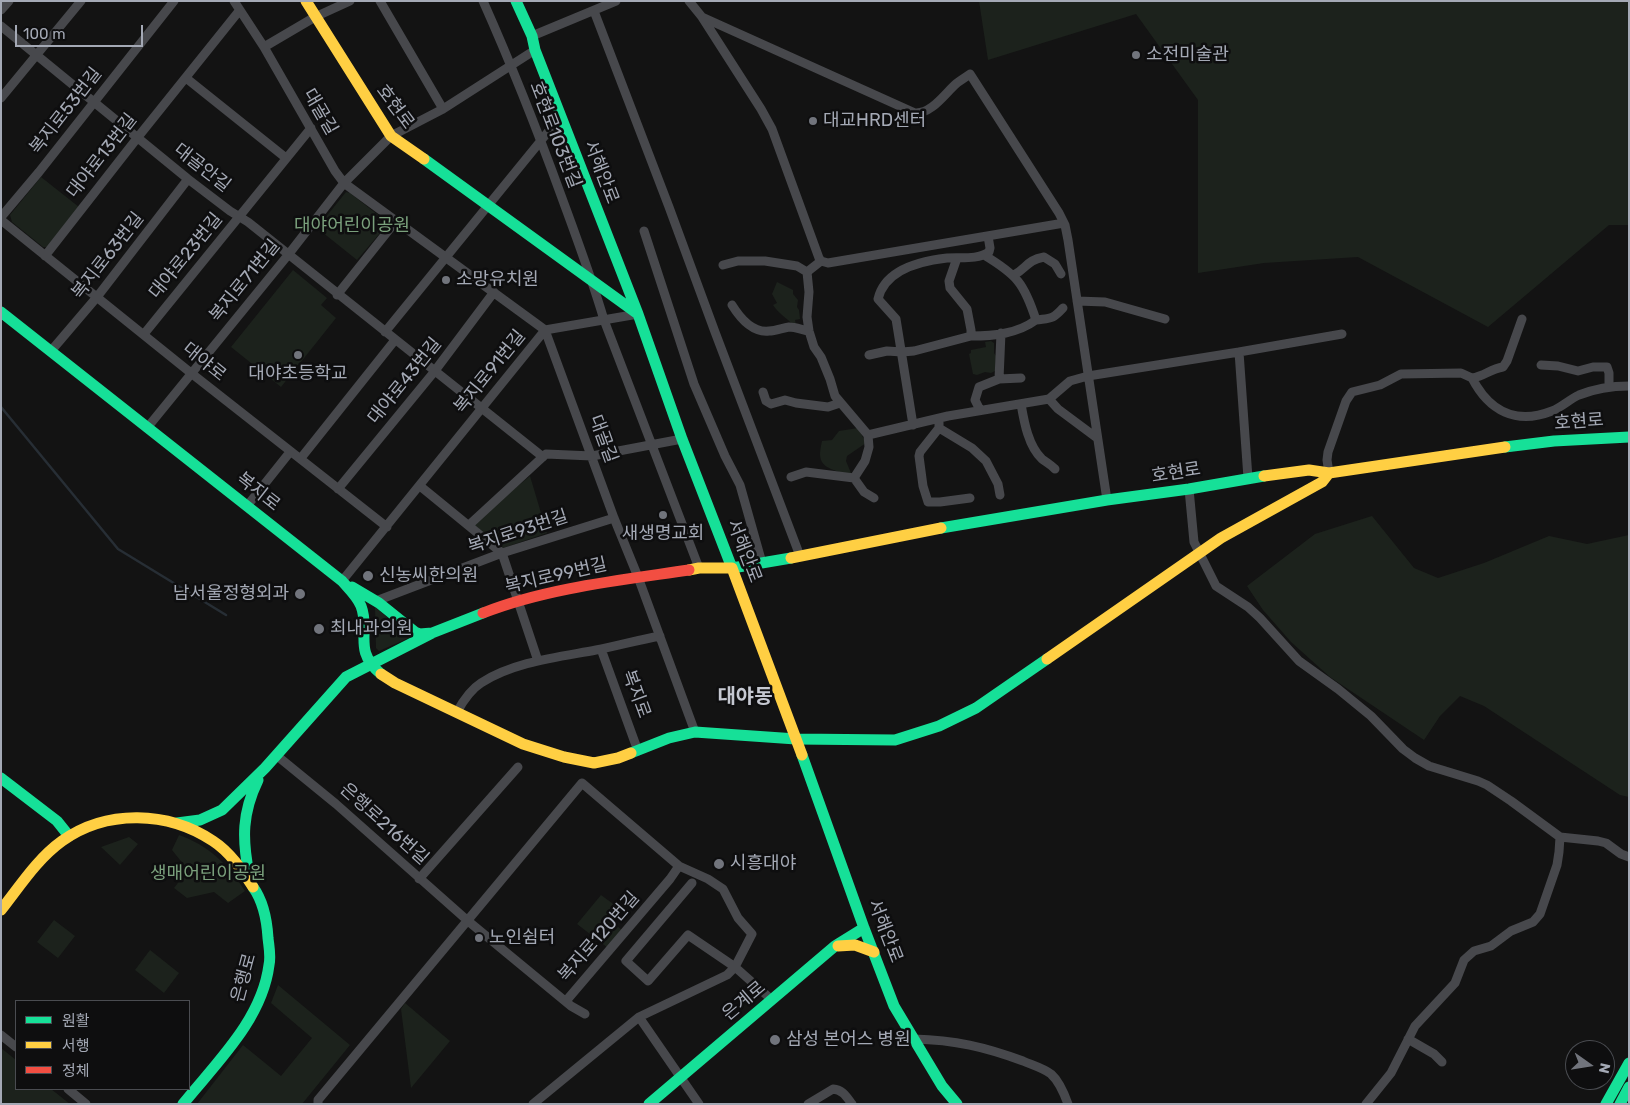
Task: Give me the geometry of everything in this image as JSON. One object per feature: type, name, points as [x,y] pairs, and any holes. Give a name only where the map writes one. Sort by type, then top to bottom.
[{"type":"main road","name":"호현로","points":[[306,1],[391,136],[638,314]]},
{"type":"main road","name":"서해안로","points":[[516,1],[532,36],[535,50],[638,314],[682,439],[796,739],[894,1006],[942,1086],[956,1104]]},
{"type":"main road","name":"복지로","points":[[2,313],[342,581],[361,605],[364,650],[370,664]]},
{"type":"main road","name":"호현로","points":[[732,568],[913,533],[1248,478],[1309,470],[1329,473],[1519,444],[1592,437],[1629,437]]},
{"type":"main road","points":[[176,823],[200,820],[218,813],[226,807],[265,768],[346,677],[370,664],[376,672],[394,683],[523,744],[579,761],[594,763],[618,758],[670,738],[695,732],[796,739],[895,740],[939,726],[976,708],[1221,538],[1322,482],[1329,473]]},
{"type":"main road","name":"복지로99번길","points":[[370,664],[432,634],[518,601],[587,585],[638,577],[699,568],[732,568]]},
{"type":"main road","points":[[342,581],[376,601],[414,632],[432,634]]},
{"type":"main road","points":[[250,879],[243,844],[243,829],[248,801],[265,768]]},
{"type":"main road","points":[[1,778],[57,822],[69,836]]},
{"type":"main road","name":"은행로","points":[[1,910],[41,859],[69,836],[95,824],[125,817],[156,818],[195,830],[212,839],[238,862],[250,879],[263,908],[268,927],[270,958],[262,993],[255,1010],[243,1029],[183,1104]]},
{"type":"main road","name":"은계로","points":[[649,1104],[835,946],[864,928]]},
{"type":"main road","points":[[835,946],[855,945],[874,952]]},
{"type":"main road","points":[[1606,1104],[1629,1063]]},
{"type":"main road","points":[[1620,1104],[1629,1087]]},
{"type":"street","points":[[1,10],[9,1]]},
{"type":"street","points":[[1,98],[81,1]]},
{"type":"street","name":"복지로53번길","points":[[1,218],[174,1]]},
{"type":"street","name":"대골길","points":[[234,1],[264,47],[335,172],[344,182],[545,330],[695,732]]},
{"type":"street","points":[[264,47],[315,17],[350,1]]},
{"type":"street","points":[[380,1],[443,109]]},
{"type":"street","name":"호현로103번길","points":[[483,1],[541,140],[593,282],[604,320],[699,568]]},
{"type":"street","points":[[532,36],[616,1]]},
{"type":"street","points":[[689,1],[702,16],[772,129],[818,258],[821,261],[828,263],[1064,223]]},
{"type":"street","name":"대야로13번길","points":[[45,256],[239,11]]},
{"type":"street","points":[[594,11],[800,556]]},
{"type":"street","points":[[702,16],[915,113],[920,113],[932,106],[958,82],[970,74],[1064,223],[1107,500]]},
{"type":"street","name":"대골안길","points":[[1,26],[188,179],[239,216],[481,410],[543,457]]},
{"type":"street","name":"복지로71번길","points":[[147,428],[288,255],[344,182],[391,136],[443,109],[535,50]]},
{"type":"street","points":[[186,78],[286,158]]},
{"type":"street","points":[[385,332],[561,116]]},
{"type":"street","name":"대야로23번길","points":[[144,334],[311,128]]},
{"type":"street","name":"복지로63번길","points":[[50,351],[97,297],[188,179]]},
{"type":"street","name":"대야로","points":[[1,218],[45,256],[191,373],[387,527]]},
{"type":"street","points":[[337,294],[396,221]]},
{"type":"street","points":[[644,231],[694,384],[725,456],[740,485],[762,563]]},
{"type":"street","points":[[913,425],[896,319],[878,299],[880,290],[892,277],[907,267],[947,258],[984,255],[989,252],[990,248],[988,236]]},
{"type":"street","points":[[984,255],[1014,275],[1031,303],[1036,320]]},
{"type":"street","points":[[1014,275],[1022,271],[1027,264],[1036,258],[1044,256],[1054,264],[1061,274]]},
{"type":"street","points":[[957,258],[949,281],[950,288],[967,309],[971,336]]},
{"type":"street","points":[[724,265],[738,261],[765,261],[797,266],[807,272]]},
{"type":"street","points":[[807,272],[821,261]]},
{"type":"street","points":[[807,272],[809,292],[807,317],[814,347],[821,357],[835,396],[868,435],[869,447],[865,461],[854,478]]},
{"type":"street","name":"대야로43번길","points":[[338,489],[434,372],[494,292]]},
{"type":"street","points":[[1077,301],[1105,302],[1164,319]]},
{"type":"street","points":[[732,305],[746,324],[762,331],[791,327],[809,331]]},
{"type":"street","points":[[869,355],[887,351],[902,352],[936,346],[971,336],[1025,328],[1036,320],[1054,318],[1063,308]]},
{"type":"street","name":"복지로91번길","points":[[342,581],[545,330],[638,314]]},
{"type":"street","points":[[1329,473],[1328,452],[1346,401],[1352,392],[1380,385],[1401,374],[1461,373],[1472,378],[1483,376],[1494,368],[1503,366],[1507,361],[1522,319]]},
{"type":"street","points":[[999,379],[1001,333]]},
{"type":"street","points":[[868,435],[980,410],[1049,399],[1070,381],[1088,376],[1342,334]]},
{"type":"street","points":[[301,458],[395,340]]},
{"type":"street","points":[[1239,352],[1248,478]]},
{"type":"street","points":[[1541,365],[1558,366],[1578,371],[1593,367],[1607,367],[1610,388]]},
{"type":"street","points":[[980,410],[975,400],[979,387],[999,379],[1021,378]]},
{"type":"street","points":[[1472,378],[1479,391],[1494,405],[1508,414],[1518,416],[1535,415],[1553,410],[1579,395],[1629,386]]},
{"type":"street","points":[[763,392],[766,401],[771,404],[785,400],[828,407],[840,403]]},
{"type":"street","points":[[1049,399],[1058,409],[1097,438]]},
{"type":"street","points":[[1021,404],[1033,446],[1041,458],[1055,468]]},
{"type":"street","points":[[939,419],[939,428],[920,452],[919,456],[923,486],[928,502],[970,498]]},
{"type":"street","points":[[939,428],[972,448],[986,461],[998,484],[1000,495]]},
{"type":"street","points":[[469,525],[546,454],[592,456],[682,439]]},
{"type":"street","points":[[247,506],[290,452]]},
{"type":"street","points":[[791,478],[806,472],[854,478],[864,492],[874,498]]},
{"type":"street","points":[[420,486],[502,553],[538,661]]},
{"type":"street","points":[[1190,489],[1194,542],[1214,583],[1220,590],[1236,599],[1260,618],[1298,661],[1338,689],[1371,716],[1409,754],[1433,768],[1487,785],[1560,837],[1606,843],[1629,857]]},
{"type":"street","name":"복지로93번길","points":[[376,601],[502,553],[614,518]]},
{"type":"street","name":"복지로","points":[[457,712],[464,699],[480,683],[504,671],[538,661],[660,636]]},
{"type":"street","name":"복지로","points":[[601,649],[638,751]]},
{"type":"street","name":"은행로216번길","points":[[276,755],[336,804],[468,922]]},
{"type":"street","points":[[419,879],[518,767]]},
{"type":"street","points":[[318,1104],[318,1100],[582,783],[679,866],[708,879],[723,889],[736,915],[752,934],[735,967],[727,976],[639,1017],[533,1104]]},
{"type":"street","points":[[1366,1104],[1392,1073],[1408,1039],[1422,1017],[1455,983],[1464,960],[1474,951],[1490,946],[1511,932],[1532,922],[1540,914],[1557,865],[1560,837]]},
{"type":"street","name":"복지로120번길","points":[[468,922],[566,1001],[679,866]]},
{"type":"street","points":[[692,883],[626,961],[648,981],[688,935],[735,967],[772,1000]]},
{"type":"street","points":[[566,1001],[585,1014]]},
{"type":"street","points":[[639,1017],[699,1104]]},
{"type":"street","points":[[1,1035],[15,1046]]},
{"type":"street","points":[[914,1039],[962,1043],[1006,1055],[1039,1068],[1052,1075],[1058,1082],[1068,1104]]},
{"type":"street","points":[[1408,1039],[1434,1054],[1442,1062]]},
{"type":"street","points":[[808,1104],[833,1089],[840,1091],[852,1104]]},
{"type":"street","points":[[69,1090],[86,1104]]},
{"type":"green space","points":[[979,1],[1629,1],[1629,225],[1609,225],[1488,327],[1358,257],[1264,263],[1198,273],[1198,100],[1136,14],[988,60]]},
{"type":"green space","points":[[41,177],[79,207],[48,247],[43,247],[12,222],[10,215]]},
{"type":"green space","name":"대야어린이공원","points":[[346,192],[350,193],[387,222],[386,226],[357,260],[317,228]]},
{"type":"green space","points":[[293,270],[327,298],[321,305],[336,318],[281,387],[231,347]]},
{"type":"green space","points":[[777,282],[793,290],[793,294],[798,300],[797,307],[800,319],[795,320],[796,325],[794,326],[773,305],[777,303],[772,294]]},
{"type":"green space","points":[[991,341],[994,343],[994,353],[996,356],[995,371],[977,375],[973,374],[969,354],[971,350],[986,347],[985,342]]},
{"type":"green space","points":[[858,428],[866,443],[847,456],[846,461],[851,473],[839,472],[827,467],[822,461],[820,454],[822,441],[832,440],[839,431]]},
{"type":"green space","points":[[530,476],[547,533],[503,548],[474,525],[474,522]]},
{"type":"green space","points":[[1372,516],[1414,568],[1438,578],[1484,563],[1549,536],[1587,544],[1629,535],[1629,797],[1620,795],[1484,706],[1460,696],[1440,716],[1424,740],[1330,677],[1291,642],[1263,610],[1247,586],[1315,534]]},
{"type":"green space","points":[[375,607],[411,637],[379,651],[376,648]]},
{"type":"green space","name":"생매어린이공원","points":[[179,835],[199,844],[217,857],[225,864],[245,891],[228,903],[214,892],[187,898],[174,888],[188,870],[172,850]]},
{"type":"green space","points":[[129,837],[138,844],[120,865],[101,847]]},
{"type":"green space","points":[[601,895],[616,906],[607,918],[622,930],[608,948],[577,924]]},
{"type":"green space","points":[[54,920],[75,936],[58,958],[37,942]]},
{"type":"green space","points":[[150,950],[179,973],[164,993],[135,970]]},
{"type":"green space","points":[[278,985],[350,1045],[302,1104],[197,1104],[243,1045],[281,1076],[312,1038],[271,1003]]},
{"type":"green space","points":[[405,1003],[450,1041],[411,1088],[401,1009]]},
{"type":"green space","points":[[1,1048],[15,1059],[15,1090],[52,1090],[70,1104],[1,1104]]},
{"type":"waterway","points":[[1,407],[118,549],[226,615]]},
{"type":"traffic: fast","points":[[516,1],[532,36],[535,50],[638,314]]},
{"type":"traffic: fast","points":[[424,159],[638,314],[682,439],[732,568],[791,558]]},
{"type":"traffic: fast","points":[[1,312],[342,581],[361,606],[364,615],[364,641],[367,657],[381,674]]},
{"type":"traffic: fast","points":[[1505,447],[1554,441],[1629,437]]},
{"type":"traffic: fast","points":[[941,528],[1264,476]]},
{"type":"traffic: fast","points":[[352,587],[379,603],[415,632],[420,634],[432,633]]},
{"type":"traffic: fast","points":[[177,823],[200,820],[222,810],[265,768],[346,677],[432,633],[483,613]]},
{"type":"traffic: fast","points":[[631,753],[669,738],[695,732],[796,739],[895,740],[939,726],[976,708],[1047,659]]},
{"type":"traffic: fast","points":[[802,755],[894,1006],[942,1086],[957,1104]]},
{"type":"traffic: fast","points":[[1,778],[57,821],[69,836]]},
{"type":"traffic: fast","points":[[249,874],[245,849],[246,815],[258,780]]},
{"type":"traffic: fast","points":[[183,1104],[236,1040],[257,1004],[265,985],[270,951],[262,905],[253,887]]},
{"type":"traffic: fast","points":[[649,1104],[835,946],[864,928]]},
{"type":"traffic: fast","points":[[1606,1104],[1629,1063]]},
{"type":"traffic: fast","points":[[1620,1104],[1629,1087]]},
{"type":"traffic: slow","points":[[306,1],[391,136],[424,159]]},
{"type":"traffic: slow","points":[[1264,476],[1309,470],[1329,473],[1505,447]]},
{"type":"traffic: slow","points":[[1047,659],[1221,538],[1322,482],[1329,473]]},
{"type":"traffic: slow","points":[[791,558],[941,528]]},
{"type":"traffic: slow","points":[[689,570],[699,568],[732,568],[802,755]]},
{"type":"traffic: slow","points":[[381,674],[395,683],[523,744],[564,757],[594,763],[631,753]]},
{"type":"traffic: slow","points":[[1,910],[37,864],[53,848],[80,831],[98,823],[118,819],[157,819],[195,831],[225,850],[253,887]]},
{"type":"traffic: slow","points":[[838,946],[855,945],[874,952]]},
{"type":"traffic: jam","points":[[483,613],[507,604],[558,591],[689,570]]},
{"type":"place","name":"소전미술관","points":[[1136,55]]},
{"type":"place","name":"대교HRD센터","points":[[813,121]]},
{"type":"place","name":"소망유치원","points":[[446,280]]},
{"type":"place","name":"대야초등학교","points":[[298,355]]},
{"type":"place","name":"새생명교회","points":[[663,515]]},
{"type":"place","name":"신농씨한의원","points":[[368,576]]},
{"type":"place","name":"남서울정형외과","points":[[300,594]]},
{"type":"place","name":"최내과의원","points":[[319,629]]},
{"type":"place","name":"시흥대야","points":[[719,864]]},
{"type":"place","name":"노인쉼터","points":[[479,938]]},
{"type":"place","name":"삼성 본어스 병원","points":[[775,1040]]},
{"type":"district","name":"대야동","points":[[745,697]]}]
